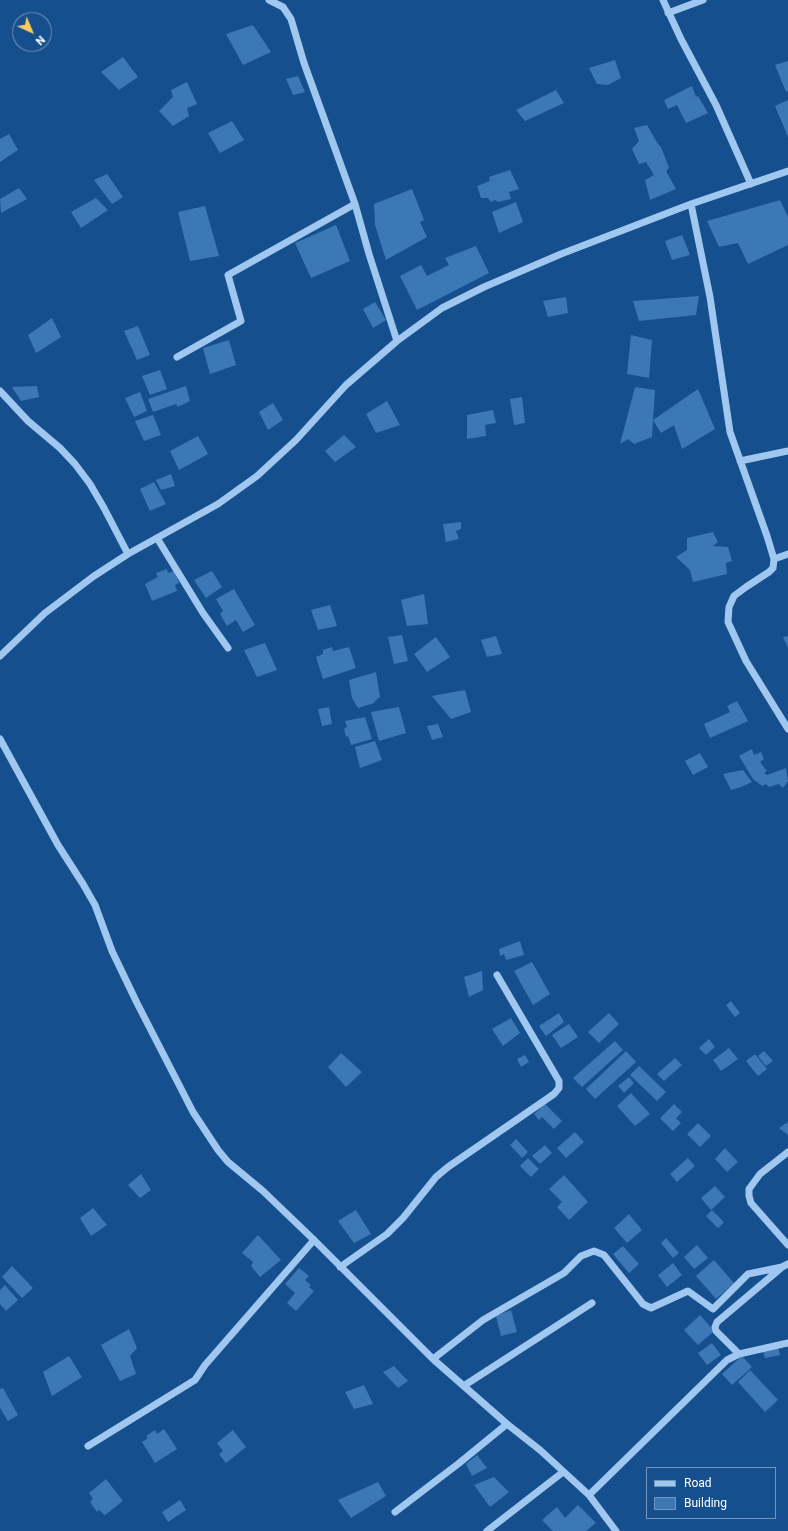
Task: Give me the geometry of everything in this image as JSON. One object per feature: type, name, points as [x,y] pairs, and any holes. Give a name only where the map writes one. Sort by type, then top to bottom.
[{"type":"street","points":[[269,0],[283,3],[291,19],[304,63],[355,204],[369,254],[397,341]]},
{"type":"street","points":[[662,0],[716,105],[751,184]]},
{"type":"street","points":[[668,13],[703,0]]},
{"type":"street","points":[[0,656],[46,613],[94,576],[128,554],[218,504],[257,476],[296,440],[346,385],[397,341],[442,308],[484,287],[561,254],[691,204],[788,171]]},
{"type":"street","points":[[177,357],[241,320],[228,275],[355,204]]},
{"type":"street","points":[[691,204],[710,297],[730,432],[774,559],[773,568],[769,572],[734,596],[729,607],[728,622],[746,661],[788,729]]},
{"type":"street","points":[[0,391],[28,421],[60,448],[75,464],[90,484],[128,554]]},
{"type":"street","points":[[740,461],[788,451]]},
{"type":"street","points":[[156,538],[203,612],[228,648]]},
{"type":"street","points":[[774,559],[788,554]]},
{"type":"street","points":[[0,738],[58,845],[84,884],[95,905],[112,951],[164,1056],[205,1132],[228,1162],[263,1191],[314,1240],[433,1359],[465,1385],[507,1424],[540,1450],[589,1495],[616,1531]]},
{"type":"street","points":[[340,1267],[387,1234],[403,1218],[436,1178],[448,1167],[554,1094],[559,1088],[559,1081],[497,975]]},
{"type":"street","points":[[788,1152],[760,1174],[750,1189],[749,1196],[751,1203],[788,1245]]},
{"type":"street","points":[[88,1446],[195,1380],[205,1365],[314,1240]]},
{"type":"street","points":[[433,1359],[483,1320],[564,1274],[581,1256],[594,1251],[604,1255],[643,1304],[651,1308],[688,1291],[713,1309],[748,1274],[785,1266]]},
{"type":"street","points":[[739,1354],[716,1331],[715,1327],[717,1322],[785,1266]]},
{"type":"street","points":[[465,1385],[592,1303]]},
{"type":"street","points":[[589,1495],[713,1372],[727,1360],[739,1354],[788,1343]]},
{"type":"street","points":[[395,1512],[507,1424]]},
{"type":"street","points":[[487,1531],[563,1472]]},
{"type":"building","points":[[253,25],[271,52],[243,65],[226,34]]},
{"type":"building","points":[[123,57],[138,77],[119,90],[101,72]]},
{"type":"building","points":[[615,60],[621,78],[608,85],[597,84],[589,68]]},
{"type":"building","points":[[788,61],[788,91],[786,92],[775,65]]},
{"type":"building","points":[[298,76],[305,92],[293,95],[286,79]]},
{"type":"building","points":[[187,82],[197,104],[187,108],[189,116],[173,126],[159,111],[173,97],[171,90]]},
{"type":"building","points":[[692,86],[696,97],[698,96],[708,113],[686,123],[677,105],[668,109],[664,100]]},
{"type":"building","points":[[556,90],[564,103],[525,121],[516,110]]},
{"type":"building","points":[[788,100],[788,137],[775,106]]},
{"type":"building","points":[[232,121],[244,140],[220,153],[208,133]]},
{"type":"building","points":[[647,125],[661,147],[669,168],[666,171],[676,189],[650,200],[645,180],[654,175],[646,162],[639,164],[632,149],[639,141],[634,128]]},
{"type":"building","points":[[9,134],[18,150],[0,162],[0,139]]},
{"type":"building","points":[[510,170],[519,189],[509,192],[511,199],[498,202],[495,200],[491,202],[488,198],[481,198],[477,186],[490,181],[489,177]]},
{"type":"building","points":[[107,174],[123,197],[112,204],[94,180]]},
{"type":"building","points":[[19,188],[27,199],[1,213],[0,199]]},
{"type":"building","points":[[412,189],[424,220],[420,222],[427,237],[386,260],[375,225],[374,204]]},
{"type":"building","points":[[96,198],[108,210],[81,228],[71,212]]},
{"type":"building","points":[[780,200],[788,217],[788,245],[748,264],[738,243],[719,247],[707,221]]},
{"type":"building","points":[[516,202],[523,222],[499,233],[492,212]]},
{"type":"building","points":[[205,206],[219,256],[190,261],[178,212]]},
{"type":"building","points":[[336,225],[350,261],[311,278],[295,243]]},
{"type":"building","points":[[682,235],[690,255],[672,260],[665,241]]},
{"type":"building","points":[[476,246],[489,273],[417,310],[400,276],[421,265],[427,276],[449,265],[445,258]]},
{"type":"building","points":[[699,296],[696,315],[639,321],[633,301]]},
{"type":"building","points":[[566,297],[568,313],[548,317],[543,301]]},
{"type":"building","points":[[375,302],[386,320],[373,328],[363,309]]},
{"type":"building","points":[[52,318],[61,337],[36,353],[28,335]]},
{"type":"building","points":[[138,326],[150,355],[137,360],[124,331]]},
{"type":"building","points":[[631,335],[652,340],[649,378],[627,374]]},
{"type":"building","points":[[229,340],[236,365],[210,374],[203,348]]},
{"type":"building","points":[[160,370],[167,389],[150,395],[142,376]]},
{"type":"building","points":[[37,386],[39,397],[21,401],[12,387]]},
{"type":"building","points":[[186,386],[190,401],[178,407],[176,404],[153,412],[148,399]]},
{"type":"building","points":[[635,387],[655,390],[652,437],[634,444],[628,439],[620,444]]},
{"type":"building","points":[[698,389],[715,429],[682,449],[674,425],[661,433],[653,420]]},
{"type":"building","points":[[140,392],[147,411],[134,417],[125,398]]},
{"type":"building","points":[[522,397],[525,423],[514,425],[510,399]]},
{"type":"building","points":[[387,401],[400,425],[376,433],[366,414]]},
{"type":"building","points":[[273,403],[283,420],[268,430],[259,412]]},
{"type":"building","points":[[493,410],[496,423],[485,425],[486,436],[467,439],[467,415]]},
{"type":"building","points":[[153,415],[161,435],[144,441],[135,421]]},
{"type":"building","points":[[344,435],[356,447],[335,462],[325,451]]},
{"type":"building","points":[[198,436],[208,454],[179,470],[170,451]]},
{"type":"building","points":[[171,474],[175,486],[161,490],[156,480]]},
{"type":"building","points":[[154,482],[166,504],[150,511],[140,489]]},
{"type":"building","points":[[461,522],[461,529],[456,531],[459,539],[446,542],[443,524]]},
{"type":"building","points":[[713,532],[718,542],[713,546],[728,547],[732,561],[726,563],[727,574],[693,582],[690,570],[676,557],[687,550],[687,538]]},
{"type":"building","points":[[167,569],[168,573],[174,571],[179,583],[175,585],[177,591],[152,601],[145,584],[158,577],[156,573]]},
{"type":"building","points":[[212,571],[222,587],[206,598],[194,580]]},
{"type":"building","points":[[234,589],[255,625],[243,632],[236,620],[227,626],[220,614],[223,611],[216,599]]},
{"type":"building","points":[[424,594],[428,624],[407,626],[401,600]]},
{"type":"building","points":[[330,605],[337,626],[318,630],[311,610]]},
{"type":"building","points":[[402,635],[408,661],[394,664],[388,637]]},
{"type":"building","points":[[496,636],[502,654],[487,657],[481,640]]},
{"type":"building","points":[[788,636],[788,648],[783,637]]},
{"type":"building","points":[[436,637],[450,657],[427,672],[414,654]]},
{"type":"building","points":[[265,643],[277,670],[257,677],[244,650]]},
{"type":"building","points":[[332,647],[333,651],[349,647],[356,668],[323,679],[316,657],[323,654],[323,650]]},
{"type":"building","points":[[376,672],[380,697],[374,703],[358,708],[352,698],[349,680]]},
{"type":"building","points":[[465,690],[471,712],[451,719],[432,696]]},
{"type":"building","points":[[737,701],[748,721],[710,738],[704,724],[730,712],[727,706]]},
{"type":"building","points":[[329,707],[332,724],[322,726],[318,709]]},
{"type":"building","points":[[399,707],[406,733],[379,741],[371,712]]},
{"type":"building","points":[[365,717],[372,739],[351,745],[348,736],[346,737],[344,729],[347,727],[345,721]]},
{"type":"building","points":[[438,724],[443,737],[432,740],[427,726]]},
{"type":"building","points":[[375,741],[382,760],[360,768],[355,747]]},
{"type":"building","points":[[752,749],[754,755],[761,752],[764,759],[760,762],[767,771],[764,773],[767,775],[786,768],[788,781],[783,788],[779,784],[769,787],[766,784],[762,786],[753,779],[739,756]]},
{"type":"building","points":[[700,753],[708,767],[693,775],[685,761]]},
{"type":"building","points":[[743,770],[752,782],[731,790],[723,774]]},
{"type":"building","points":[[520,941],[524,955],[506,960],[504,954],[500,956],[499,949]]},
{"type":"building","points":[[532,962],[550,994],[533,1005],[514,971]]},
{"type":"building","points":[[482,971],[483,990],[469,997],[464,977]]},
{"type":"building","points":[[731,1001],[740,1013],[735,1017],[726,1005]]},
{"type":"building","points":[[559,1013],[564,1022],[546,1036],[539,1026]]},
{"type":"building","points":[[609,1013],[619,1024],[599,1043],[588,1032]]},
{"type":"building","points":[[511,1018],[520,1033],[503,1046],[492,1029]]},
{"type":"building","points":[[569,1024],[578,1037],[561,1048],[552,1035]]},
{"type":"building","points":[[709,1039],[715,1047],[706,1055],[699,1048]]},
{"type":"building","points":[[615,1041],[623,1050],[582,1087],[573,1078]]},
{"type":"building","points":[[729,1048],[738,1059],[721,1071],[713,1060]]},
{"type":"building","points":[[626,1051],[636,1062],[595,1099],[586,1089]]},
{"type":"building","points":[[764,1051],[773,1061],[766,1066],[758,1056]]},
{"type":"building","points":[[341,1053],[362,1072],[346,1087],[328,1067]]},
{"type":"building","points":[[755,1054],[767,1069],[758,1076],[746,1061]]},
{"type":"building","points":[[525,1055],[529,1062],[521,1067],[517,1059]]},
{"type":"building","points":[[675,1058],[682,1065],[664,1081],[657,1074]]},
{"type":"building","points":[[639,1066],[666,1092],[657,1101],[630,1075]]},
{"type":"building","points":[[629,1077],[634,1083],[624,1093],[618,1086]]},
{"type":"building","points":[[631,1093],[650,1114],[635,1126],[617,1106]]},
{"type":"building","points":[[545,1104],[562,1121],[554,1129],[542,1117],[539,1120],[534,1114]]},
{"type":"building","points":[[674,1104],[682,1112],[676,1118],[681,1123],[673,1131],[660,1118]]},
{"type":"building","points":[[788,1122],[788,1135],[779,1128]]},
{"type":"building","points":[[698,1123],[711,1136],[700,1147],[687,1134]]},
{"type":"building","points":[[575,1132],[584,1142],[566,1158],[557,1148]]},
{"type":"building","points":[[516,1139],[528,1152],[522,1158],[510,1145]]},
{"type":"building","points":[[545,1145],[552,1153],[540,1164],[532,1156]]},
{"type":"building","points":[[725,1148],[738,1162],[727,1172],[715,1159]]},
{"type":"building","points":[[528,1158],[539,1169],[531,1177],[520,1166]]},
{"type":"building","points":[[688,1158],[695,1166],[677,1182],[670,1174]]},
{"type":"building","points":[[141,1174],[151,1190],[140,1198],[128,1185]]},
{"type":"building","points":[[564,1175],[588,1202],[569,1220],[557,1207],[562,1202],[549,1189]]},
{"type":"building","points":[[715,1186],[725,1197],[711,1210],[701,1198]]},
{"type":"building","points":[[93,1208],[107,1225],[91,1236],[80,1218]]},
{"type":"building","points":[[356,1210],[371,1234],[354,1243],[338,1221]]},
{"type":"building","points":[[712,1210],[724,1222],[718,1228],[706,1216]]},
{"type":"building","points":[[629,1214],[642,1230],[627,1243],[614,1228]]},
{"type":"building","points":[[258,1235],[281,1260],[260,1277],[251,1266],[253,1262],[242,1253]]},
{"type":"building","points":[[666,1238],[679,1253],[673,1258],[661,1243]]},
{"type":"building","points":[[697,1245],[708,1258],[694,1269],[684,1257]]},
{"type":"building","points":[[623,1246],[639,1264],[629,1273],[613,1254]]},
{"type":"building","points":[[714,1260],[734,1283],[716,1299],[696,1276]]},
{"type":"building","points":[[673,1263],[682,1275],[667,1287],[658,1275]]},
{"type":"building","points":[[12,1266],[33,1288],[22,1298],[2,1277]]},
{"type":"building","points":[[299,1268],[309,1276],[305,1280],[311,1285],[309,1287],[314,1291],[296,1311],[287,1303],[295,1293],[285,1284]]},
{"type":"building","points":[[5,1285],[18,1300],[6,1311],[0,1304],[0,1290]]},
{"type":"building","points":[[511,1310],[517,1332],[501,1336],[496,1316]]},
{"type":"building","points":[[700,1315],[714,1331],[698,1345],[684,1330]]},
{"type":"building","points":[[129,1329],[137,1348],[130,1356],[136,1374],[120,1381],[101,1345]]},
{"type":"building","points":[[712,1343],[721,1355],[707,1365],[698,1353]]},
{"type":"building","points":[[778,1348],[780,1355],[765,1358],[763,1351]]},
{"type":"building","points":[[69,1356],[82,1377],[52,1396],[43,1372]]},
{"type":"building","points":[[742,1356],[752,1367],[732,1385],[722,1374]]},
{"type":"building","points":[[394,1366],[408,1381],[398,1388],[383,1372]]},
{"type":"building","points":[[750,1370],[778,1400],[765,1412],[738,1382]]},
{"type":"building","points":[[364,1385],[373,1404],[354,1409],[345,1392]]},
{"type":"building","points":[[3,1388],[18,1415],[8,1421],[0,1408],[0,1389]]},
{"type":"building","points":[[164,1429],[177,1449],[155,1463],[142,1442],[148,1438],[146,1436],[155,1430],[157,1434]]},
{"type":"building","points":[[233,1430],[246,1447],[226,1463],[219,1454],[223,1451],[217,1443]]},
{"type":"building","points":[[477,1455],[487,1468],[472,1476],[466,1464]]},
{"type":"building","points":[[494,1477],[509,1492],[490,1507],[474,1485]]},
{"type":"building","points":[[106,1479],[123,1501],[105,1515],[99,1510],[97,1512],[90,1502],[93,1499],[89,1493]]},
{"type":"building","points":[[378,1482],[386,1496],[351,1518],[338,1500]]},
{"type":"building","points":[[180,1500],[186,1510],[168,1522],[162,1512]]},
{"type":"building","points":[[578,1505],[596,1523],[586,1531],[553,1531],[542,1520],[557,1507],[565,1518]]}]
